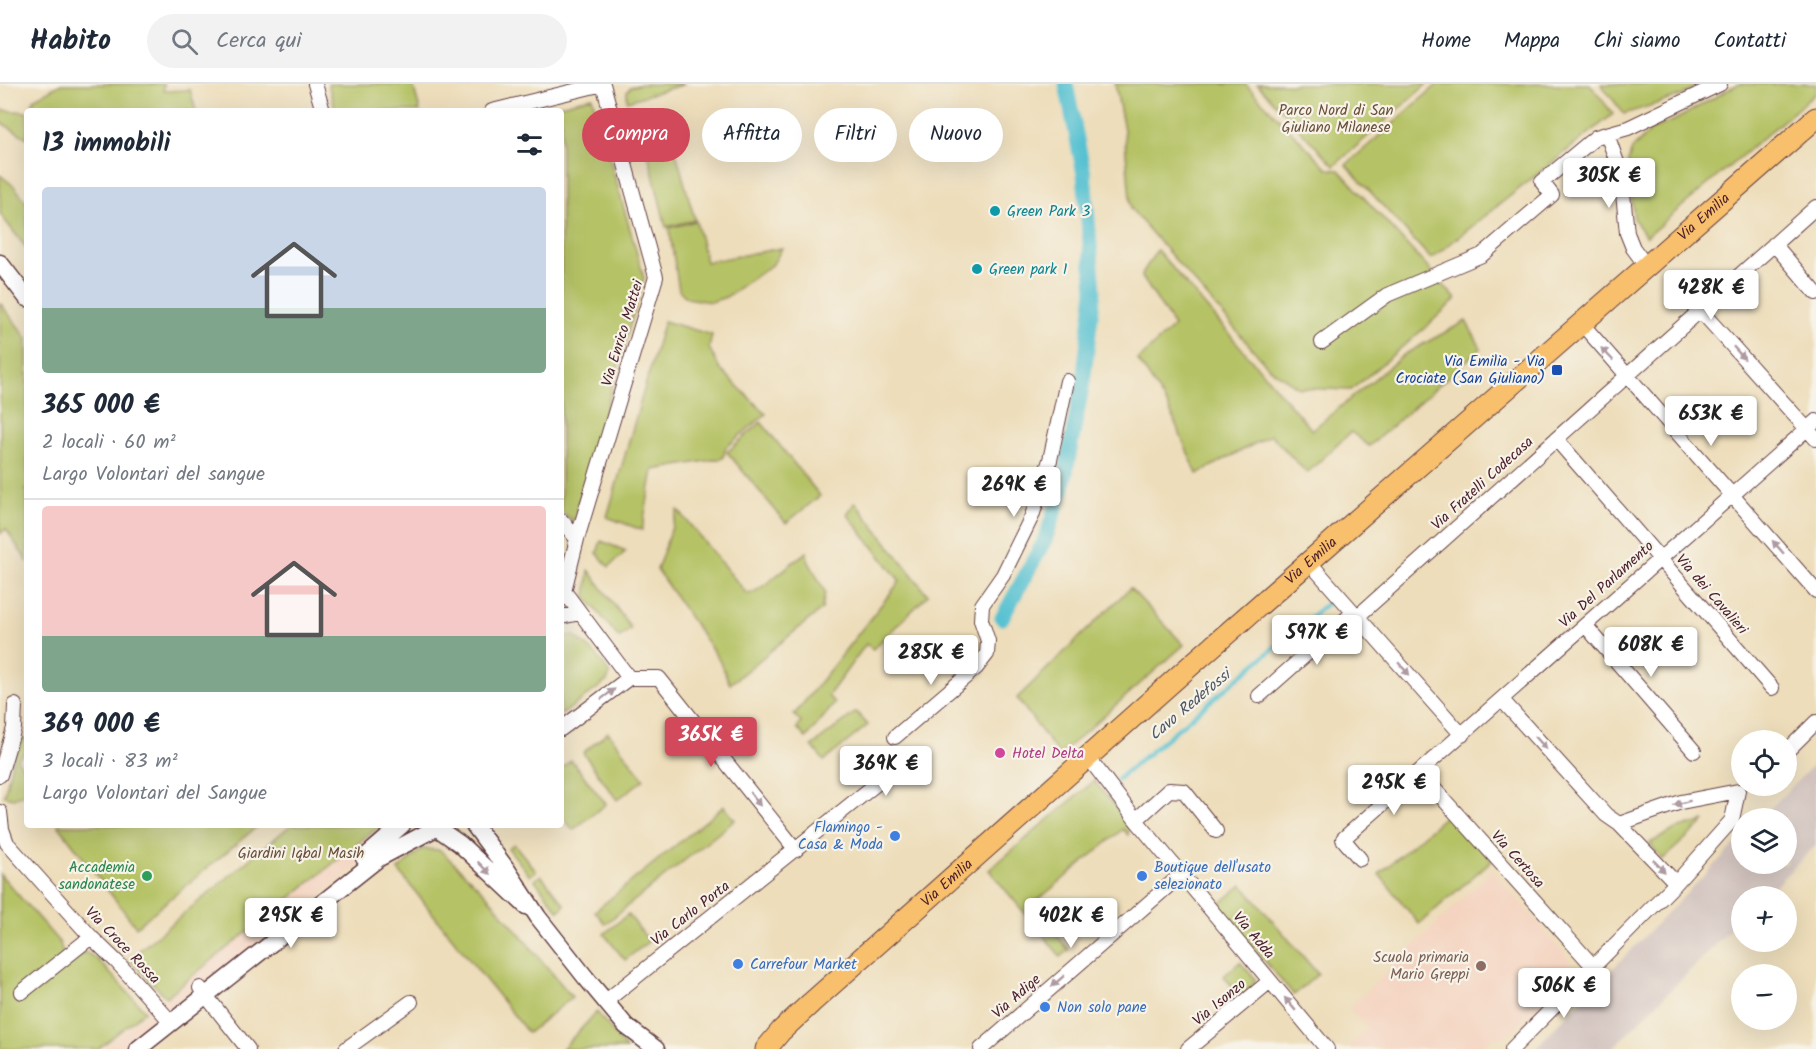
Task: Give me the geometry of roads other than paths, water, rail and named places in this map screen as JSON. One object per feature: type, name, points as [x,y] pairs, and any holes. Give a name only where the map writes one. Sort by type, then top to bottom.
[{"type":"main road","name":"Via Emilia","points":[[766,1049],[781,1031],[1088,756],[1816,118]]},
{"type":"main road","name":"Via Emilia","points":[[750,1049],[781,1031]]},
{"type":"street","points":[[315,84],[322,108]]},
{"type":"street","points":[[504,108],[603,84]]},
{"type":"street","name":"Via Enrico Mattei","points":[[564,588],[656,277],[603,84]]},
{"type":"street","points":[[1322,342],[1388,295],[1482,255],[1552,195],[1542,182],[1596,137],[1628,128],[1720,84]]},
{"type":"street","points":[[1607,134],[1621,174],[1627,233],[1633,248],[1647,267]]},
{"type":"street","name":"Via Fratelli Codecasa","points":[[1259,696],[1556,439],[1816,207]]},
{"type":"street","points":[[1774,244],[1816,292]]},
{"type":"street","points":[[0,263],[24,294]]},
{"type":"street","points":[[1700,310],[1813,430]]},
{"type":"street","points":[[1582,324],[1816,591]]},
{"type":"street","points":[[895,737],[984,660],[988,648],[981,620],[982,605],[1003,575],[1032,516],[1050,460],[1066,381]]},
{"type":"street","name":"Via Del Parlamento","points":[[1360,860],[1343,839],[1659,559],[1813,430]]},
{"type":"street","name":"Via dei Cavalieri","points":[[1556,439],[1772,688]]},
{"type":"street","points":[[564,524],[577,539]]},
{"type":"street","points":[[1310,563],[1462,735]]},
{"type":"street","points":[[564,597],[580,613],[629,678]]},
{"type":"street","points":[[564,616],[580,613]]},
{"type":"street","points":[[1585,625],[1694,751]]},
{"type":"street","points":[[564,727],[629,678],[659,678],[796,850]]},
{"type":"street","points":[[1502,700],[1606,815],[1619,824],[1676,884]]},
{"type":"street","points":[[0,775],[21,728],[15,705]]},
{"type":"street","points":[[1797,741],[1816,722]]},
{"type":"street","name":"Via Carlo Porta","points":[[606,1001],[911,756]]},
{"type":"street","name":"Via Adda","points":[[1088,756],[1136,820],[1328,1049]]},
{"type":"street","name":"Via Certosa","points":[[1420,773],[1593,966]]},
{"type":"street","points":[[1136,820],[1169,790],[1184,791],[1216,831]]},
{"type":"street","points":[[1619,824],[1681,802],[1731,792]]},
{"type":"street","points":[[1512,1049],[1676,884],[1732,820],[1741,796]]},
{"type":"street","points":[[0,812],[4,842]]},
{"type":"street","points":[[138,1049],[169,1019],[399,828]]},
{"type":"street","points":[[203,991],[380,858],[434,828]]},
{"type":"street","points":[[437,828],[460,844],[538,917]]},
{"type":"street","points":[[476,828],[538,917],[647,1049]]},
{"type":"street","name":"Via Croce Rossa","points":[[4,842],[169,1019]]},
{"type":"street","name":"Via Adige","points":[[989,1047],[1182,874]]},
{"type":"street","points":[[22,992],[91,937]]},
{"type":"street","name":"Via Isonzo","points":[[1188,1049],[1270,981]]},
{"type":"street","points":[[203,991],[248,1049]]},
{"type":"street","points":[[346,1049],[411,1002]]},
{"type":"street","points":[[125,1049],[169,1019]]},
{"type":"street","points":[[636,1034],[656,1049]]},
{"type":"waterway","points":[[1002,618],[1045,540],[1063,487],[1083,382],[1094,291],[1084,174],[1066,84]]},
{"type":"waterway","name":"Cavo Redefossi","points":[[1118,779],[1330,601]]},
{"type":"place","name":"Green Park 3","points":[[995,211]]},
{"type":"place","name":"Green park 1","points":[[977,269]]},
{"type":"place","name":"Via Emilia - Via Crociate (San Giuliano)","points":[[1557,370]]},
{"type":"place","name":"Hotel Delta","points":[[1000,753]]},
{"type":"place","name":"Flamingo - Casa & Moda","points":[[895,836]]},
{"type":"place","name":"Accademia sandonatese","points":[[147,876]]},
{"type":"place","name":"Boutique dell'usato selezionato","points":[[1142,876]]},
{"type":"place","name":"Carrefour Market","points":[[738,964]]},
{"type":"place","name":"Scuola primaria Mario Greppi","points":[[1481,966]]},
{"type":"place","name":"Non solo pane","points":[[1045,1007]]},
{"type":"park label","name":"Parco Nord di San Giuliano Milanese","points":[[1336,118]]},
{"type":"park label","name":"Giardini Iqbal Masih","points":[[301,853]]}]
